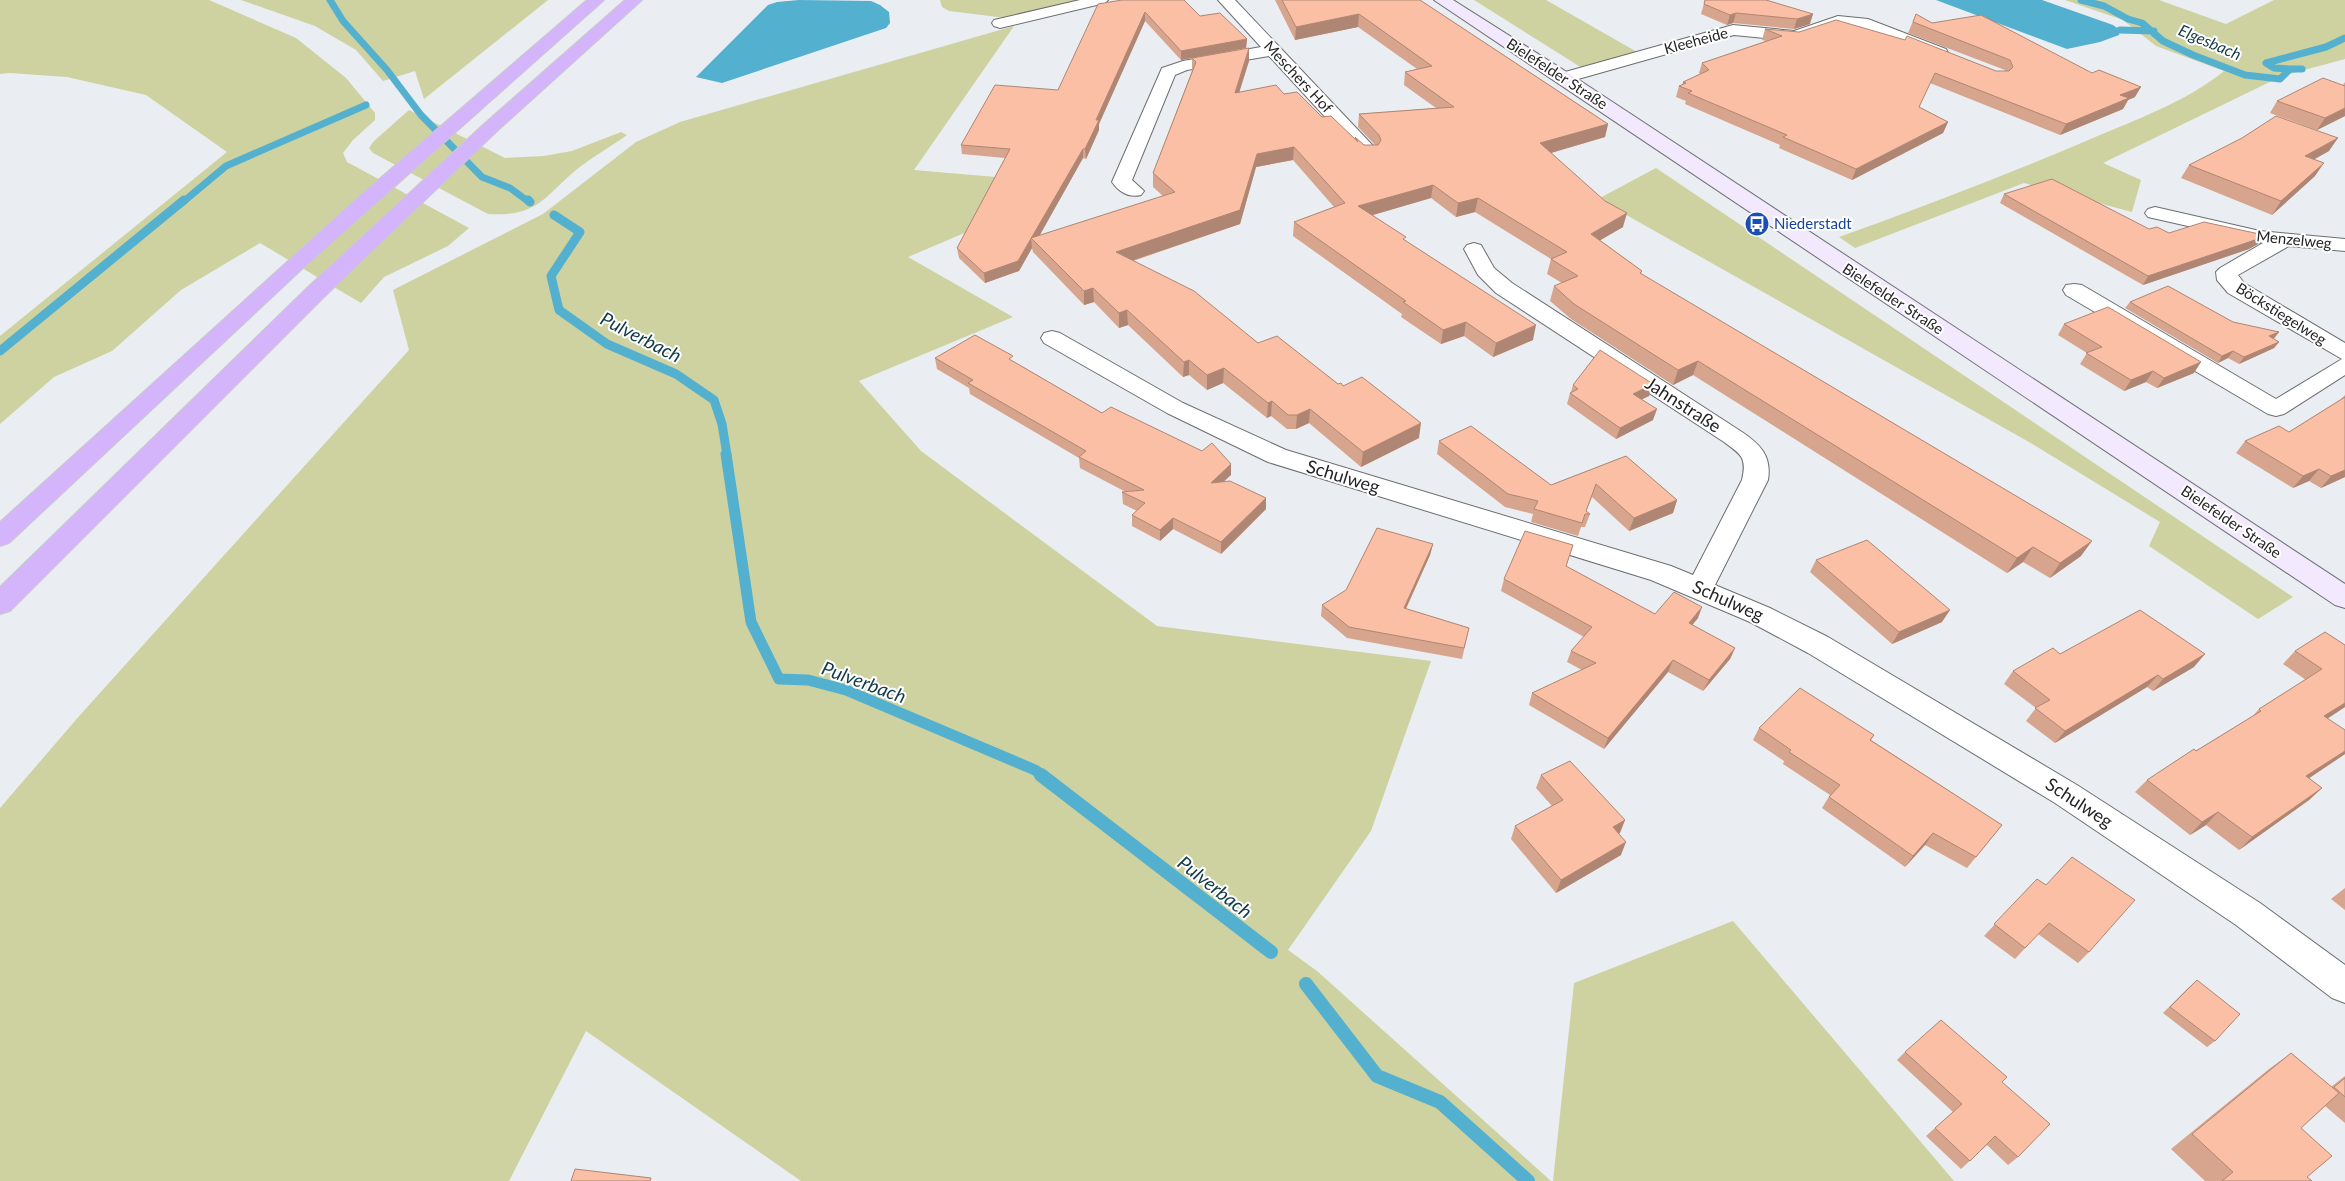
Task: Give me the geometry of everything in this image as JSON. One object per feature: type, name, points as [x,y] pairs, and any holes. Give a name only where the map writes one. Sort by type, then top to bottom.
[{"type":"highway","points":[[0,537],[287,272],[461,115],[596,0]]},
{"type":"highway","points":[[0,604],[316,292],[490,128],[634,0]]},
{"type":"highway","points":[[612,20],[640,0]]},
{"type":"main road","name":"Bielefelder Straße","points":[[1442,0],[1564,78],[2345,598]]},
{"type":"street","points":[[1000,24],[1100,0]]},
{"type":"street","name":"Meschers Hof","points":[[1226,0],[1369,153]]},
{"type":"street","name":"Kleeheide","points":[[1564,78],[1733,30],[1795,36],[1838,21],[1862,22],[1953,58]]},
{"type":"street","points":[[1134,191],[1122,182],[1168,72],[1183,66],[1272,50]]},
{"type":"street","name":"Menzelweg","points":[[2155,213],[2233,233],[2284,240],[2345,245]]},
{"type":"street","name":"Böckstiegelweg","points":[[2284,240],[2228,272],[2228,280],[2236,288],[2345,353]]},
{"type":"street","name":"Jahnstraße","points":[[1474,249],[1485,271],[1504,288],[1733,437],[1747,447],[1756,457],[1758,467],[1755,480],[1700,588]]},
{"type":"street","points":[[2074,290],[2276,409],[2345,365]]},
{"type":"street","name":"Schulweg","points":[[1052,338],[1175,408],[1277,456],[1661,573],[1760,615],[1818,645],[2066,794],[2248,914],[2345,986]]},
{"type":"green space","points":[[0,0],[209,0],[296,38],[346,78],[375,113],[375,120],[353,140],[343,153],[347,162],[469,228],[448,246],[384,277],[361,303],[260,243],[181,290],[112,351],[54,377],[0,424],[0,336],[227,152],[146,95],[67,77],[0,74]]},
{"type":"green space","points":[[241,0],[548,0],[424,99],[415,71],[383,81],[356,50],[315,26]]},
{"type":"green space","points":[[940,0],[1082,0],[1006,18],[949,11],[942,7]]},
{"type":"green space","points":[[1474,0],[1546,0],[1637,52],[1582,68]]},
{"type":"green space","points":[[2065,0],[2159,0],[2226,24],[2274,0],[2345,0],[2345,59],[2282,76],[2103,163],[2141,180],[2132,212],[2024,183],[1855,248],[1839,237],[1935,202],[2144,117],[2194,92],[2224,71],[2156,46],[2123,20]]},
{"type":"green space","points":[[1014,26],[914,170],[996,177],[969,231],[908,257],[1013,317],[859,381],[921,451],[1157,626],[1431,661],[1371,831],[1288,950],[1317,971],[1551,1181],[801,1181],[586,1031],[509,1181],[0,1181],[0,808],[81,714],[409,350],[393,290],[543,214],[636,142],[680,122]]},
{"type":"green space","points":[[409,110],[505,158],[544,156],[572,151],[621,132],[627,135],[582,165],[538,204],[518,212],[488,214],[373,153],[369,148],[374,141]]},
{"type":"green space","points":[[1656,168],[2293,597],[2258,619],[2149,546],[2160,522],[2029,442],[1598,199]]},
{"type":"green space","points":[[1733,921],[1954,1181],[1553,1181],[1574,983]]},
{"type":"water","points":[[799,0],[871,1],[889,12],[890,23],[886,28],[722,83],[696,77],[768,5],[777,2]]},
{"type":"water","points":[[1936,0],[2042,0],[2113,25],[2120,30],[2119,35],[2100,42],[2067,49]]},
{"type":"building","points":[[1122,0],[1184,0],[1200,16],[1220,13],[1247,39],[1181,51],[1145,12],[1096,120],[1099,120],[1085,149],[1083,149],[1018,261],[984,273],[957,248],[1010,149],[961,145],[995,85],[1058,90],[1098,4]]},
{"type":"building","points":[[1282,0],[1420,0],[1608,124],[1540,143],[1605,201],[1627,213],[1591,234],[1642,271],[1640,273],[2092,541],[2060,563],[2033,547],[2017,558],[1698,361],[1678,370],[1574,304],[1554,286],[1578,276],[1551,259],[1567,252],[1478,198],[1458,203],[1433,185],[1358,206],[1406,237],[1403,239],[1536,325],[1496,343],[1466,322],[1443,330],[1403,302],[1406,301],[1294,222],[1345,203],[1294,147],[1257,154],[1240,210],[1116,252],[1194,291],[1258,343],[1277,336],[1338,384],[1341,383],[1343,386],[1362,377],[1421,423],[1363,452],[1310,409],[1297,415],[1288,415],[1272,401],[1268,403],[1224,368],[1207,375],[1189,360],[1184,362],[1127,310],[1119,313],[1093,288],[1084,291],[1031,238],[1175,192],[1153,173],[1196,62],[1192,58],[1249,48],[1235,93],[1276,85],[1284,94],[1297,92],[1322,117],[1331,116],[1358,142],[1355,137],[1364,145],[1378,145],[1381,140],[1379,135],[1359,114],[1454,107],[1405,72],[1432,66],[1359,14],[1296,27]]},
{"type":"building","points":[[1705,0],[1766,0],[1813,14],[1797,19],[1736,13],[1730,15],[1704,4]]},
{"type":"building","points":[[1916,14],[1932,23],[1981,15],[2092,73],[2099,70],[2141,87],[2120,95],[2129,98],[2066,124],[1935,73],[1919,107],[1948,122],[1856,169],[1783,137],[1787,135],[1688,93],[1692,91],[1679,86],[1686,83],[1683,82],[1709,70],[1702,63],[1782,36],[1765,29],[1799,32],[1836,20],[1905,40],[1907,36],[1996,71],[2009,71],[2013,67],[2010,60],[1913,22]]},
{"type":"building","points":[[2323,78],[2345,86],[2345,108],[2325,118],[2277,101]]},
{"type":"building","points":[[2276,116],[2338,138],[2305,156],[2324,163],[2281,201],[2189,165],[2242,138]]},
{"type":"building","points":[[2052,179],[2149,229],[2157,227],[2169,233],[2204,222],[2264,235],[2255,240],[2148,276],[2004,194]]},
{"type":"building","points":[[2168,286],[2233,322],[2279,332],[2269,336],[2279,342],[2244,357],[2233,351],[2222,356],[2130,302]]},
{"type":"building","points":[[2108,307],[2201,362],[2164,378],[2153,371],[2131,380],[2086,353],[2102,347],[2064,324]]},
{"type":"building","points":[[975,335],[1013,356],[1009,359],[1102,413],[1111,407],[1202,451],[1212,443],[1231,464],[1211,483],[1230,481],[1266,498],[1221,542],[1173,518],[1160,530],[1132,515],[1145,503],[1122,492],[1144,490],[1079,457],[1086,451],[968,383],[973,380],[935,358]]},
{"type":"building","points":[[1600,350],[1653,384],[1633,394],[1657,409],[1620,428],[1570,393],[1578,389],[1573,385]]},
{"type":"building","points":[[2345,397],[2345,470],[2331,476],[2319,469],[2303,476],[2245,441],[2279,426],[2289,432]]},
{"type":"building","points":[[1471,426],[1551,485],[1626,456],[1677,500],[1634,518],[1596,484],[1586,511],[1590,514],[1585,514],[1582,523],[1534,509],[1538,501],[1508,494],[1439,441]]},
{"type":"building","points":[[1377,528],[1433,544],[1404,608],[1469,628],[1464,648],[1349,627],[1322,605],[1346,590]]},
{"type":"building","points":[[1525,531],[1573,545],[1566,566],[1655,614],[1674,592],[1702,607],[1689,623],[1735,648],[1709,680],[1673,660],[1608,738],[1532,693],[1596,663],[1571,651],[1592,627],[1504,579]]},
{"type":"building","points":[[1867,540],[1950,610],[1899,632],[1816,560]]},
{"type":"building","points":[[2140,610],[2205,654],[2163,679],[2158,675],[2065,731],[2035,708],[2050,700],[2013,671],[2053,648],[2060,654]]},
{"type":"building","points":[[2325,632],[2345,645],[2345,703],[2324,716],[2345,730],[2345,751],[2306,776],[2322,788],[2252,837],[2218,812],[2202,822],[2147,780],[2194,749],[2196,751],[2261,711],[2259,709],[2322,669],[2295,651]]},
{"type":"building","points":[[1800,688],[1874,735],[1870,740],[2002,825],[1976,857],[1933,833],[1913,856],[1829,797],[1840,785],[1789,752],[1791,750],[1759,728]]},
{"type":"building","points":[[1570,761],[1625,820],[1613,827],[1626,842],[1561,880],[1515,826],[1563,800],[1541,775]]},
{"type":"building","points":[[2072,857],[2135,900],[2089,952],[2049,923],[2025,948],[1994,924],[2037,879],[2046,885]]},
{"type":"building","points":[[2197,980],[2240,1014],[2215,1041],[2170,1007]]},
{"type":"building","points":[[1941,1020],[2007,1077],[2002,1082],[2050,1124],[2018,1157],[1995,1136],[1970,1161],[1935,1128],[1962,1104],[1905,1052]]},
{"type":"building","points":[[2291,1053],[2339,1093],[2301,1128],[2332,1156],[2307,1177],[2312,1181],[2222,1181],[2233,1172],[2192,1134]]},
{"type":"building","points":[[2345,1078],[2345,1097],[2334,1087]]},
{"type":"building","points":[[575,1169],[651,1178],[650,1181],[571,1181]]},
{"type":"waterway","name":"Pulverbach","points":[[330,0],[343,21],[387,70],[421,115],[482,177],[510,188],[529,202]]},
{"type":"waterway","name":"Elgesbach","points":[[2081,0],[2104,6],[2128,19],[2142,23],[2151,31]]},
{"type":"waterway","points":[[2120,30],[2151,31]]},
{"type":"waterway","name":"Elgesbach","points":[[2151,31],[2163,41],[2245,75],[2280,79],[2290,69]]},
{"type":"waterway","points":[[2290,69],[2274,68],[2266,63],[2326,47],[2345,38]]},
{"type":"waterway","name":"Elgesbach","points":[[2290,69],[2302,69]]},
{"type":"waterway","points":[[183,202],[226,166],[366,105]]},
{"type":"waterway","points":[[0,351],[184,200]]},
{"type":"waterway","name":"Pulverbach","points":[[554,215],[580,232],[551,276],[559,310],[607,344],[676,374],[714,400],[722,424],[727,455]]},
{"type":"waterway","name":"Pulverbach","points":[[726,454],[751,622],[779,679],[808,680],[846,690],[1035,770],[1043,776]]},
{"type":"waterway","name":"Pulverbach","points":[[1041,775],[1271,952]]},
{"type":"waterway","name":"Pulverbach","points":[[1306,984],[1377,1076],[1440,1102],[1528,1181]]},
{"type":"place","name":"Niederstadt","points":[[1757,224]]}]
